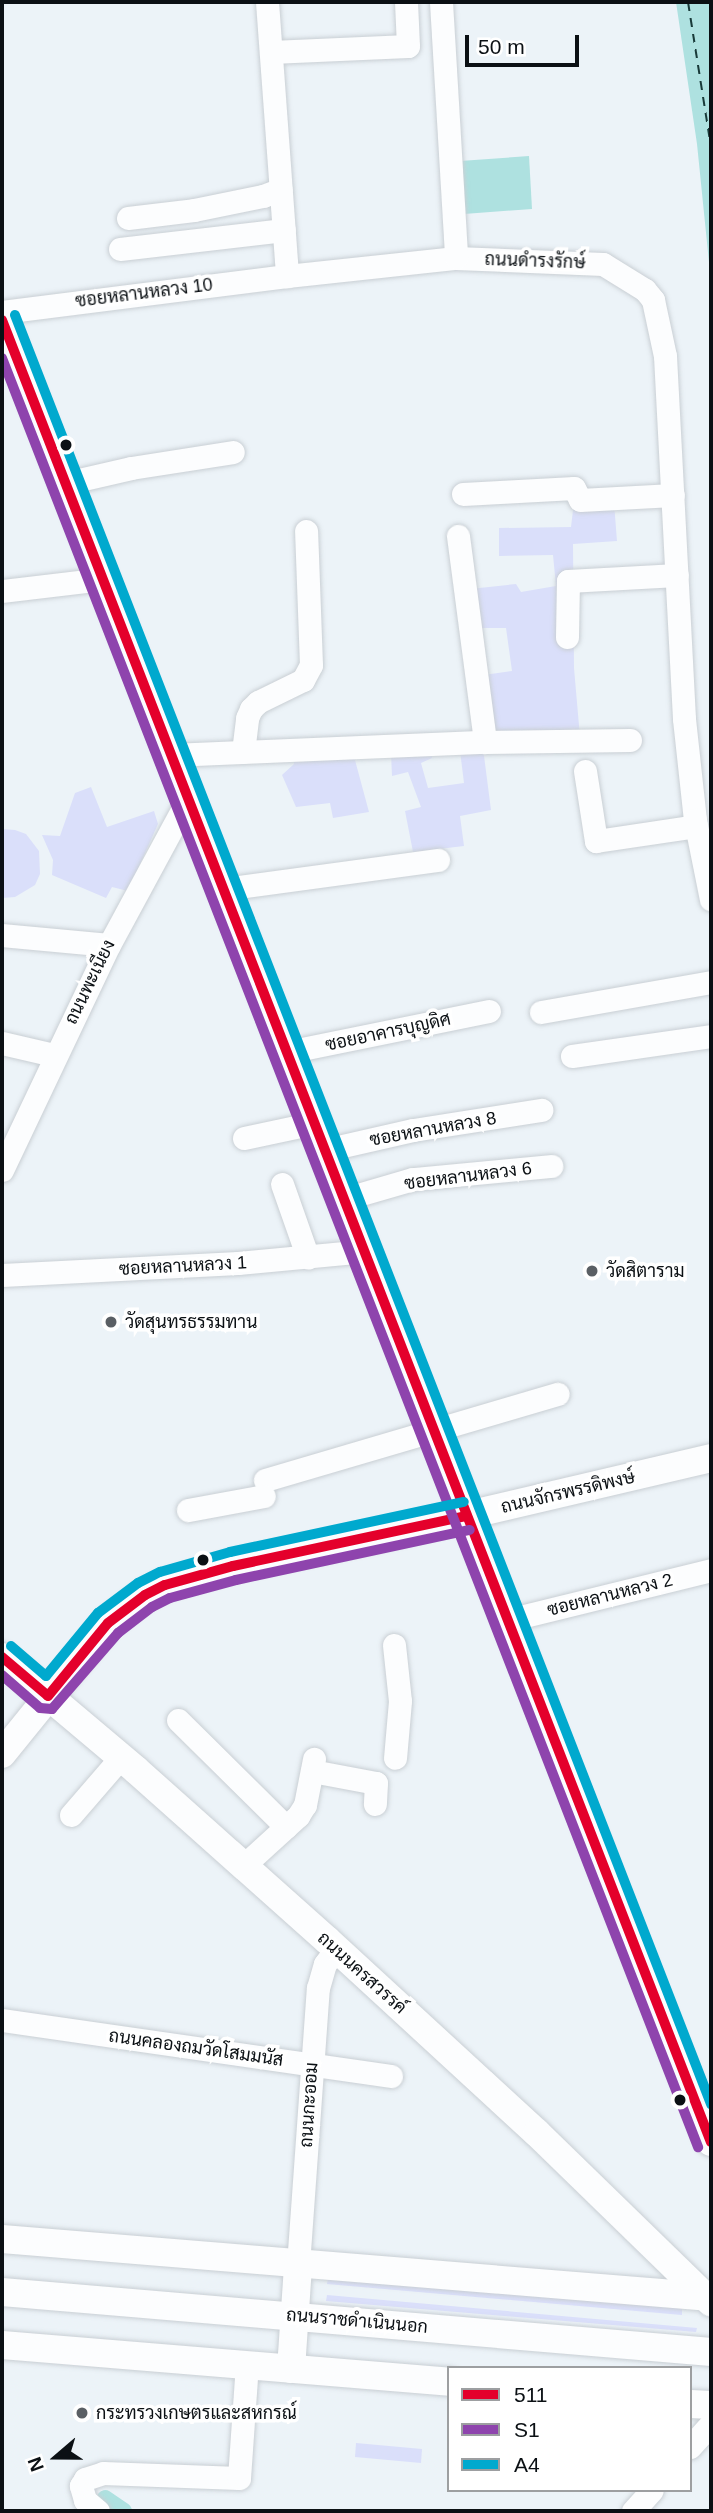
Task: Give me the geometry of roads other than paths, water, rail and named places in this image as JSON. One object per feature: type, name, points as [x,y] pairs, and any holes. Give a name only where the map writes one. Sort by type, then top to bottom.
[{"type":"main road","points":[[2,320],[711,2142]]},
{"type":"main road","name":"ถนนจักรพรรดิพงษ์","points":[[2,1754],[108,1623],[124,1609],[165,1585],[233,1566],[467,1516],[711,1458]]},
{"type":"main road","name":"ถนนนครสวรรค์","points":[[2,1657],[121,1757],[336,1949],[531,2127],[709,2298]]},
{"type":"main road","points":[[2,2239],[298,2265],[646,2290],[709,2298]]},
{"type":"main road","points":[[646,2290],[656,2274],[659,2251]]},
{"type":"main road","points":[[291,2369],[298,2265]]},
{"type":"main road","name":"ถนนราชดำเนินนอก","points":[[2,2292],[711,2352]]},
{"type":"main road","points":[[2,2346],[447,2382]]},
{"type":"main road","points":[[692,2403],[711,2405]]},
{"type":"street","points":[[267,2],[287,276]]},
{"type":"street","points":[[271,52],[408,46],[407,2]]},
{"type":"street","points":[[441,2],[456,258]]},
{"type":"street","points":[[128,218],[194,210],[263,196],[281,189]]},
{"type":"street","points":[[120,249],[284,230]]},
{"type":"street","name":"ถนนดำรงรักษ์","points":[[287,276],[456,258],[603,264],[645,290],[653,300],[665,356],[684,719],[696,826],[711,900]]},
{"type":"street","name":"ซอยหลานหลวง 10","points":[[2,312],[287,276]]},
{"type":"street","points":[[66,484],[131,468],[233,452]]},
{"type":"street","points":[[463,494],[574,488],[580,500],[673,495]]},
{"type":"street","points":[[243,752],[247,718],[251,709],[258,702],[303,680],[311,665],[306,531]]},
{"type":"street","points":[[458,536],[485,742]]},
{"type":"street","points":[[567,637],[568,581],[677,575]]},
{"type":"street","points":[[2,591],[103,579]]},
{"type":"street","points":[[171,755],[485,742],[630,740]]},
{"type":"street","points":[[585,771],[597,841],[696,826]]},
{"type":"street","name":"ถนนพะเนียง","points":[[2,1170],[54,1055],[109,945],[188,799]]},
{"type":"street","points":[[223,889],[438,860]]},
{"type":"street","points":[[2,935],[109,945]]},
{"type":"street","points":[[541,1012],[711,982]]},
{"type":"street","name":"ซอยอาคารบุญดิศ","points":[[287,1052],[489,1011]]},
{"type":"street","points":[[572,1056],[711,1036]]},
{"type":"street","points":[[2,1043],[54,1055]]},
{"type":"street","name":"ซอยหลานหลวง 8","points":[[325,1150],[413,1129],[541,1110]]},
{"type":"street","points":[[244,1138],[314,1123]]},
{"type":"street","name":"ซอยหลานหลวง 6","points":[[344,1199],[414,1179],[551,1166]]},
{"type":"street","points":[[282,1184],[308,1258]]},
{"type":"street","name":"ซอยหลานหลวง 1","points":[[2,1275],[308,1258],[365,1251]]},
{"type":"street","points":[[188,1510],[558,1394]]},
{"type":"street","name":"ซอยหลานหลวง 2","points":[[508,1620],[711,1570]]},
{"type":"street","points":[[394,1645],[400,1701],[395,1758]]},
{"type":"street","points":[[178,1720],[286,1827]]},
{"type":"street","points":[[71,1815],[94,1792],[121,1757]]},
{"type":"street","points":[[242,1867],[286,1827],[305,1805],[313,1765],[376,1783],[375,1804]]},
{"type":"street","name":"ถนนกะออม","points":[[298,2265],[318,1988],[325,1964],[336,1949]]},
{"type":"street","name":"ถนนคลองถมวัดโสมมนัส","points":[[2,2020],[391,2076]]},
{"type":"street","points":[[98,2511],[85,2500],[81,2486],[85,2479],[103,2473],[239,2479],[247,2365]]},
{"type":"street","points":[[692,2445],[711,2424]]},
{"type":"street","points":[[633,2511],[650,2492]]},
{"type":"waterway","points":[[105,2498],[124,2511]]},
{"type":"place","name":"วัดสิตาราม","points":[[592,1271]]},
{"type":"place","name":"วัดสุนทรธรรมทาน","points":[[111,1322]]},
{"type":"place","name":"กระทรวงเกษตรและสหกรณ์","points":[[82,2413]]}]
